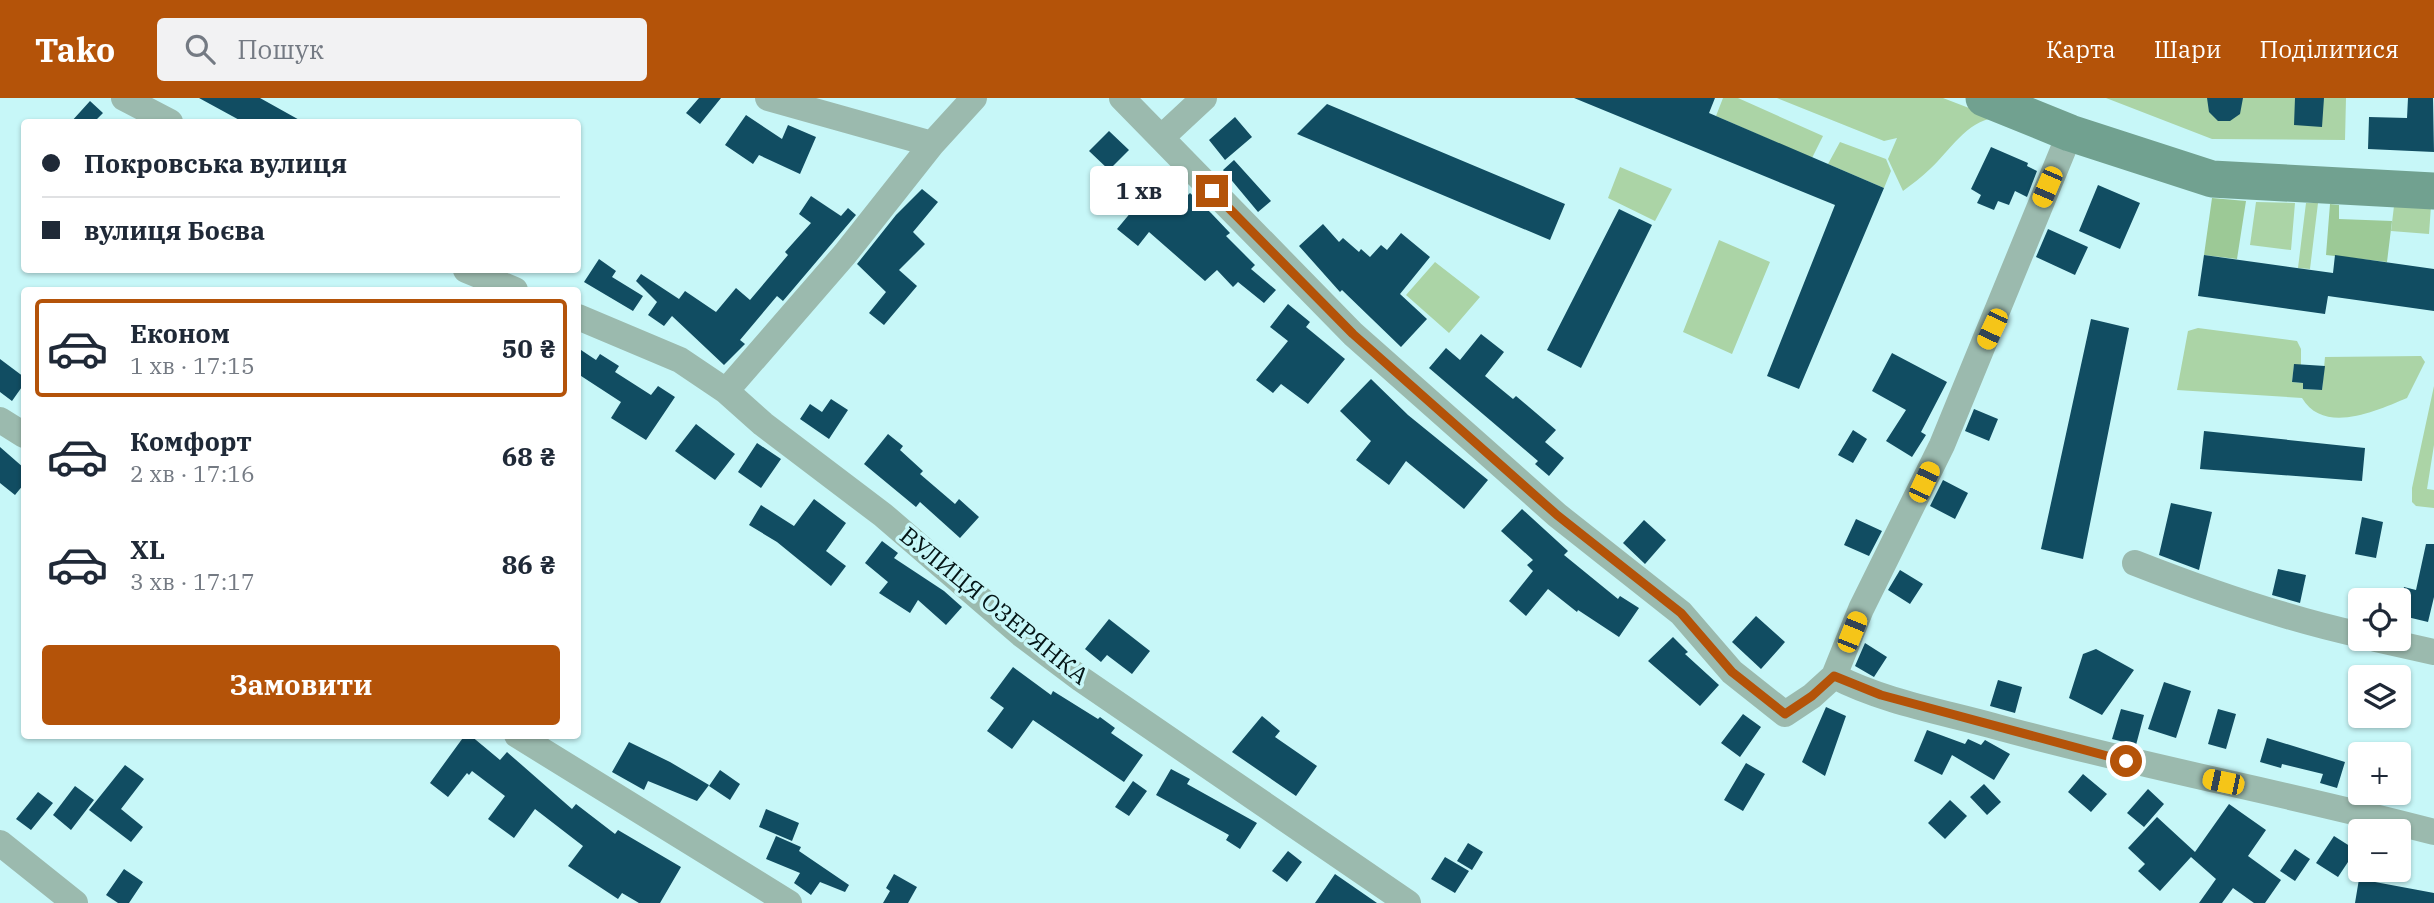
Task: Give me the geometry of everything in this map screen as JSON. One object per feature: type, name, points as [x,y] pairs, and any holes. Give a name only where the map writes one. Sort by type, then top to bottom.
[{"type":"main road","points":[[1984,98],[2070,133],[2212,179],[2434,191]]},
{"type":"street","points":[[124,98],[164,119]]},
{"type":"street","points":[[768,98],[932,144]]},
{"type":"street","points":[[726,391],[845,254],[932,144],[974,98]]},
{"type":"street","points":[[1122,98],[1353,334],[1557,515],[1681,613],[1732,672],[1785,714],[1812,696],[1834,676],[1861,610],[1942,444],[2070,133]]},
{"type":"street","points":[[1161,138],[1204,98]]},
{"type":"street","points":[[473,273],[508,287]]},
{"type":"street","name":"ВУЛИЦЯ ОЗЕРЯНКА","points":[[581,318],[680,360],[726,391],[763,424],[883,515],[1021,634],[1081,679],[1408,903]]},
{"type":"street","points":[[0,420],[21,433]]},
{"type":"street","points":[[2135,563],[2222,597],[2310,624],[2348,632]]},
{"type":"street","points":[[2411,647],[2434,652]]},
{"type":"street","points":[[1834,676],[1881,695],[2101,756],[2321,802],[2434,832]]},
{"type":"street","points":[[523,739],[789,903]]},
{"type":"street","points":[[0,843],[68,901]]},
{"type":"green space","points":[[1723,98],[1738,98],[1823,136],[1812,158],[1716,116]]},
{"type":"green space","points":[[1777,98],[1943,98],[1995,118],[1985,120],[1967,131],[1927,172],[1903,191],[1888,159],[1897,138],[1884,141]]},
{"type":"green space","points":[[2106,98],[2346,98],[2345,140],[2212,139]]},
{"type":"green space","points":[[1840,142],[1886,159],[1891,171],[1884,188],[1828,164]]},
{"type":"green space","points":[[1620,167],[1672,189],[1655,221],[1608,198]]},
{"type":"green space","points":[[2212,198],[2246,201],[2237,259],[2204,255]]},
{"type":"green space","points":[[2256,202],[2295,203],[2291,250],[2250,245]]},
{"type":"green space","points":[[2306,203],[2318,203],[2310,269],[2298,268]]},
{"type":"green space","points":[[2330,204],[2339,205],[2339,219],[2392,221],[2387,262],[2326,255]]},
{"type":"green space","points":[[2394,206],[2431,206],[2429,234],[2391,231]]},
{"type":"green space","points":[[1719,240],[1770,262],[1732,354],[1683,332]]},
{"type":"green space","points":[[1435,262],[1480,297],[1449,333],[1406,295]]},
{"type":"green space","points":[[2198,328],[2297,341],[2301,349],[2301,365],[2294,365],[2292,382],[2303,383],[2303,389],[2322,390],[2325,357],[2421,356],[2425,362],[2407,398],[2381,409],[2337,418],[2312,409],[2302,398],[2177,390],[2188,331]]},
{"type":"green space","points":[[2434,386],[2434,445],[2427,489],[2434,490],[2434,508],[2416,506],[2412,502],[2412,488]]},
{"type":"building","points":[[199,98],[260,98],[298,119],[238,119]]},
{"type":"building","points":[[699,98],[721,98],[700,124],[686,113]]},
{"type":"building","points":[[1574,98],[1715,98],[1709,113],[1884,188],[1799,389],[1767,376],[1835,205]]},
{"type":"building","points":[[2207,98],[2243,98],[2240,114],[2230,121],[2218,121],[2209,112]]},
{"type":"building","points":[[2295,98],[2324,98],[2322,127],[2294,125]]},
{"type":"building","points":[[2408,98],[2433,98],[2434,152],[2368,149],[2369,117],[2407,118]]},
{"type":"building","points":[[90,101],[103,113],[97,119],[74,119]]},
{"type":"building","points":[[1327,104],[1565,204],[1550,240],[1297,134]]},
{"type":"building","points":[[746,115],[782,139],[788,125],[816,137],[800,174],[759,155],[753,164],[725,145]]},
{"type":"building","points":[[1235,117],[1252,137],[1225,160],[1209,140]]},
{"type":"building","points":[[1109,131],[1129,150],[1109,170],[1089,151]]},
{"type":"building","points":[[1991,147],[2028,163],[2027,166],[2037,171],[2027,197],[2015,191],[2009,205],[1998,201],[1994,210],[1977,203],[1981,195],[1971,189]]},
{"type":"building","points":[[1234,160],[1271,201],[1258,212],[1223,170]]},
{"type":"building","points":[[1160,173],[1186,197],[1190,193],[1211,213],[1230,233],[1226,236],[1255,265],[1251,269],[1276,290],[1264,303],[1238,282],[1233,287],[1217,270],[1205,281],[1149,232],[1138,246],[1117,229],[1137,205],[1133,201]]},
{"type":"building","points":[[2098,185],[2140,203],[2120,249],[2079,231]]},
{"type":"building","points":[[922,189],[938,202],[913,232],[925,244],[899,270],[917,286],[884,325],[869,313],[886,292],[857,264],[896,215]]},
{"type":"building","points":[[811,196],[841,216],[848,208],[856,215],[783,301],[777,296],[740,340],[745,344],[724,365],[672,316],[664,326],[648,315],[657,302],[636,281],[641,274],[679,299],[685,291],[716,312],[736,288],[750,300],[788,255],[785,252],[811,223],[799,214]]},
{"type":"building","points":[[1619,209],[1652,225],[1581,368],[1547,350]]},
{"type":"building","points":[[1323,224],[1339,242],[1343,238],[1359,252],[1361,249],[1370,257],[1381,245],[1387,250],[1401,233],[1430,257],[1400,294],[1427,319],[1401,347],[1342,290],[1340,292],[1299,246]]},
{"type":"building","points":[[2048,229],[2088,247],[2075,275],[2036,257]]},
{"type":"building","points":[[2204,255],[2333,273],[2335,255],[2434,269],[2434,311],[2328,296],[2325,314],[2198,296]]},
{"type":"building","points":[[599,259],[616,271],[612,277],[643,296],[633,311],[584,282]]},
{"type":"building","points":[[1288,304],[1310,322],[1306,327],[1345,359],[1308,404],[1281,384],[1273,393],[1256,380],[1288,341],[1270,327]]},
{"type":"building","points":[[2091,319],[2129,328],[2083,559],[2041,549]]},
{"type":"building","points":[[1481,334],[1504,352],[1485,376],[1513,399],[1516,396],[1556,430],[1545,442],[1564,458],[1549,476],[1535,464],[1538,461],[1429,368],[1446,348],[1460,360]]},
{"type":"building","points":[[581,350],[596,360],[600,354],[619,366],[615,372],[651,395],[658,386],[675,397],[646,440],[611,418],[621,402],[581,376]]},
{"type":"building","points":[[1892,353],[1947,382],[1921,432],[1926,435],[1912,457],[1886,441],[1906,410],[1872,391]]},
{"type":"building","points":[[0,359],[21,375],[21,388],[12,401],[0,392]]},
{"type":"building","points":[[2294,364],[2325,366],[2322,390],[2303,389],[2303,383],[2292,382]]},
{"type":"building","points":[[1371,379],[1408,415],[1488,480],[1464,509],[1406,461],[1389,485],[1356,460],[1371,441],[1340,411]]},
{"type":"building","points":[[831,399],[848,410],[829,439],[800,419],[810,404],[822,412]]},
{"type":"building","points":[[1974,409],[1998,419],[1989,441],[1965,431]]},
{"type":"building","points":[[696,424],[735,454],[715,480],[675,451]]},
{"type":"building","points":[[1853,430],[1867,439],[1853,463],[1838,455]]},
{"type":"building","points":[[2204,431],[2365,448],[2362,481],[2200,469]]},
{"type":"building","points":[[888,434],[903,446],[900,450],[923,471],[920,474],[955,504],[959,499],[979,517],[960,538],[920,502],[916,507],[864,464]]},
{"type":"building","points":[[757,443],[781,459],[761,488],[738,472]]},
{"type":"building","points":[[0,447],[21,465],[21,488],[15,495],[0,483]]},
{"type":"building","points":[[1943,480],[1968,493],[1955,519],[1930,506]]},
{"type":"building","points":[[814,499],[846,523],[826,551],[846,566],[831,586],[777,542],[749,525],[761,505],[794,526]]},
{"type":"building","points":[[2171,503],[2212,512],[2199,570],[2159,555]]},
{"type":"building","points":[[1522,509],[1568,551],[1564,555],[1618,599],[1620,596],[1639,608],[1619,637],[1578,610],[1577,612],[1548,589],[1526,616],[1509,601],[1533,571],[1527,565],[1533,560],[1501,531]]},
{"type":"building","points":[[2362,517],[2383,522],[2376,558],[2355,554]]},
{"type":"building","points":[[1856,519],[1882,531],[1869,556],[1844,545]]},
{"type":"building","points":[[1644,520],[1666,540],[1645,564],[1623,543]]},
{"type":"building","points":[[882,541],[898,553],[894,558],[944,591],[962,607],[946,625],[918,600],[910,613],[879,593],[888,582],[865,563]]},
{"type":"building","points":[[2426,544],[2434,544],[2434,597],[2428,622],[2411,618],[2411,589],[2416,590]]},
{"type":"building","points":[[2278,569],[2306,575],[2300,603],[2272,595]]},
{"type":"building","points":[[1900,570],[1923,584],[1910,604],[1888,590]]},
{"type":"building","points":[[1756,616],[1785,642],[1761,669],[1732,642]]},
{"type":"building","points":[[1109,619],[1150,651],[1132,674],[1107,655],[1101,662],[1085,649]]},
{"type":"building","points":[[1673,637],[1688,652],[1685,654],[1719,685],[1700,706],[1648,661]]},
{"type":"building","points":[[1865,643],[1887,657],[1874,677],[1855,666]]},
{"type":"building","points":[[2096,649],[2134,670],[2102,715],[2069,698],[2083,654]]},
{"type":"building","points":[[1013,667],[1051,695],[1053,691],[1098,719],[1100,717],[1115,728],[1111,733],[1143,755],[1124,782],[1033,720],[1012,749],[987,731],[1004,708],[990,698]]},
{"type":"building","points":[[1998,680],[2022,687],[2015,713],[1990,706]]},
{"type":"building","points":[[2164,682],[2191,691],[2176,738],[2148,729]]},
{"type":"building","points":[[1826,707],[1846,716],[1825,776],[1802,762]]},
{"type":"building","points":[[2121,709],[2144,715],[2136,745],[2112,739]]},
{"type":"building","points":[[2218,709],[2236,714],[2226,749],[2208,744]]},
{"type":"building","points":[[1743,714],[1761,727],[1740,757],[1721,743]]},
{"type":"building","points":[[1262,716],[1280,731],[1275,737],[1317,766],[1296,796],[1232,752]]},
{"type":"building","points":[[1927,730],[1965,744],[1968,739],[1981,745],[1985,740],[2010,754],[1994,780],[1952,755],[1942,775],[1914,761]]},
{"type":"building","points":[[2267,738],[2345,762],[2337,788],[2320,783],[2323,774],[2282,764],[2281,768],[2260,762]]},
{"type":"building","points":[[462,739],[475,739],[500,760],[507,752],[572,809],[576,804],[615,834],[618,830],[681,867],[660,903],[639,903],[622,893],[618,899],[568,866],[583,846],[535,809],[514,838],[488,819],[505,796],[472,771],[469,775],[467,773],[448,797],[430,783]]},
{"type":"building","points":[[629,742],[709,785],[697,801],[648,781],[644,790],[612,772]]},
{"type":"building","points":[[1746,763],[1765,774],[1743,811],[1724,800]]},
{"type":"building","points":[[125,765],[144,779],[121,809],[143,827],[131,842],[89,810]]},
{"type":"building","points":[[1171,769],[1190,779],[1187,784],[1257,823],[1240,849],[1226,840],[1229,835],[1156,795]]},
{"type":"building","points":[[720,770],[740,784],[730,800],[709,786]]},
{"type":"building","points":[[2083,774],[2107,794],[2091,812],[2068,792]]},
{"type":"building","points":[[1133,781],[1147,791],[1129,816],[1115,807]]},
{"type":"building","points":[[1984,784],[2001,802],[1987,815],[1970,797]]},
{"type":"building","points":[[75,786],[94,800],[71,830],[53,815]]},
{"type":"building","points":[[2148,789],[2164,804],[2144,827],[2127,813]]},
{"type":"building","points":[[38,792],[53,803],[31,830],[16,819]]},
{"type":"building","points":[[1950,800],[1967,816],[1945,839],[1928,823]]},
{"type":"building","points":[[2229,804],[2266,830],[2248,856],[2281,880],[2265,903],[2254,903],[2233,888],[2222,903],[2199,903],[2216,879],[2191,857],[2160,891],[2138,871],[2145,864],[2128,848],[2157,817],[2195,852]]},
{"type":"building","points":[[766,809],[799,823],[792,841],[759,827]]},
{"type":"building","points":[[776,836],[801,847],[799,851],[849,885],[845,892],[820,882],[811,895],[794,883],[800,873],[766,859]]},
{"type":"building","points":[[2334,836],[2348,845],[2348,862],[2338,877],[2316,863]]},
{"type":"building","points":[[1468,843],[1483,852],[1472,870],[1457,861]]},
{"type":"building","points":[[2295,849],[2310,859],[2295,881],[2280,871]]},
{"type":"building","points":[[1288,851],[1302,862],[1287,882],[1272,871]]},
{"type":"building","points":[[1445,857],[1469,871],[1455,893],[1431,879]]},
{"type":"building","points":[[124,869],[143,882],[129,903],[118,903],[106,895]]},
{"type":"building","points":[[894,874],[917,887],[908,903],[883,903],[890,891],[886,888]]},
{"type":"building","points":[[1335,874],[1377,903],[1315,903]]},
{"type":"building","points":[[2358,882],[2375,882],[2434,893],[2434,903],[2355,903]]},
{"type":"route","points":[[1212,191],[1353,334],[1557,515],[1681,613],[1732,672],[1785,714],[1812,696],[1834,676],[1881,695],[2126,761]]}]
